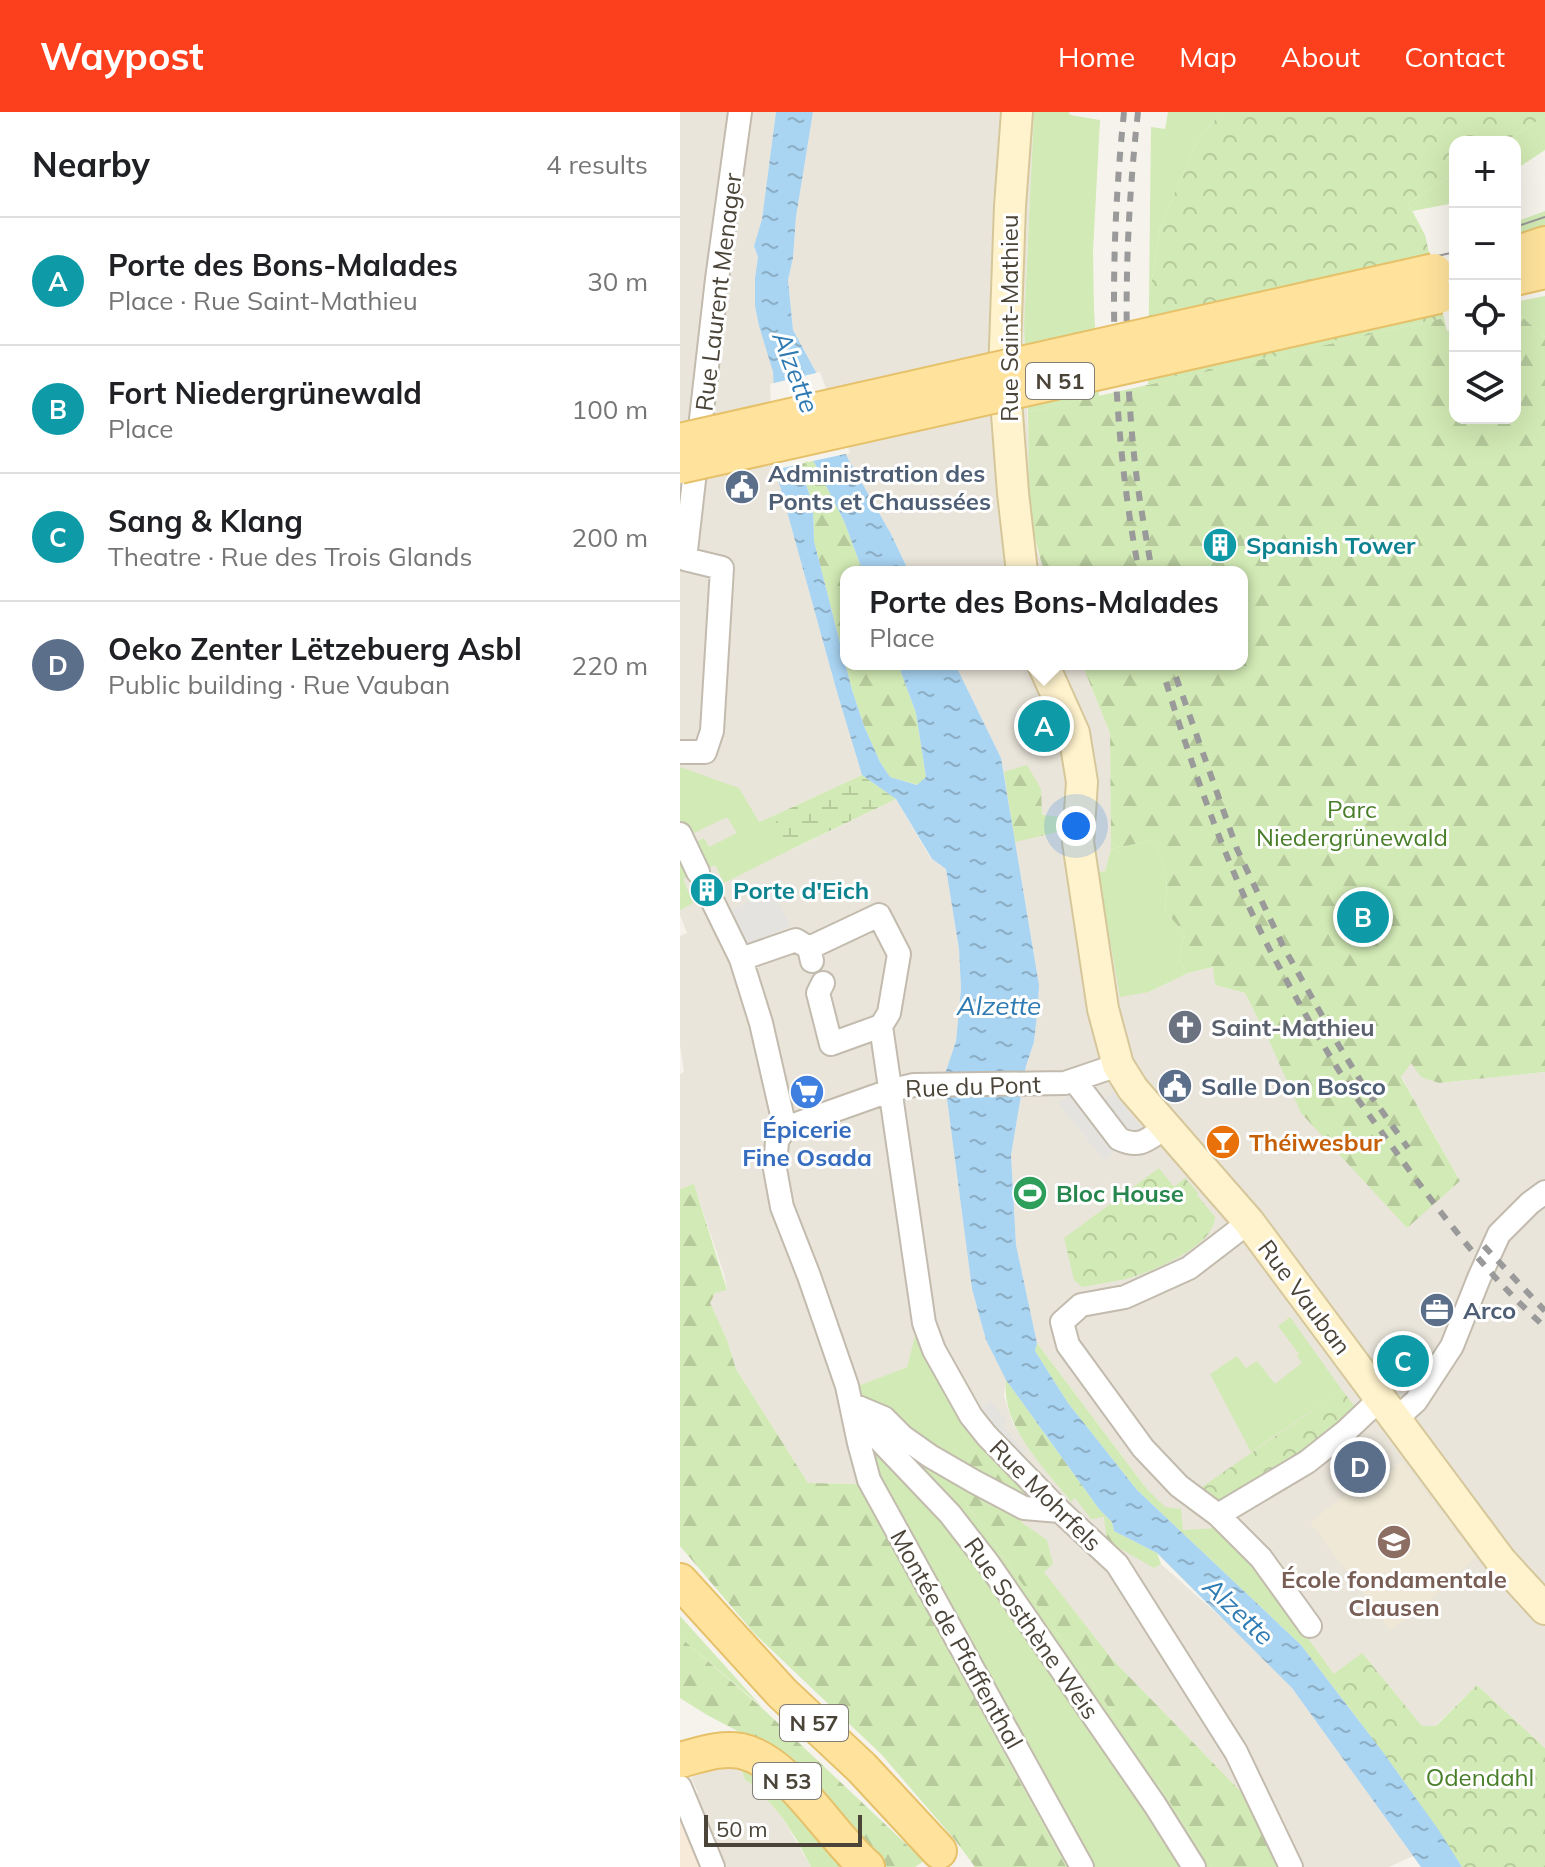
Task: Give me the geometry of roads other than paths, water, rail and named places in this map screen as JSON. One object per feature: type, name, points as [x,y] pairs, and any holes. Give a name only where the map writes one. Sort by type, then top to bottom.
[{"type":"main road","name":"Rue Saint-Mathieu","points":[[1017,112],[1004,374],[1021,566]]},
{"type":"main road","points":[[1521,252],[1545,244]]},
{"type":"main road","points":[[1521,277],[1545,271]]},
{"type":"main road","name":"N 51","points":[[680,441],[1446,282]]},
{"type":"main road","name":"N 51","points":[[680,466],[1446,282]]},
{"type":"main road","points":[[1045,670],[1069,720],[1079,757],[1082,782],[1078,842],[1103,1009],[1118,1065]]},
{"type":"main road","name":"Rue Vauban","points":[[1118,1065],[1133,1089],[1249,1222],[1501,1561],[1545,1609]]},
{"type":"main road","name":"N 57","points":[[684,1583],[782,1693],[862,1768],[939,1851]]},
{"type":"main road","name":"N 53","points":[[680,1760],[721,1750],[742,1751],[768,1762],[867,1867]]},
{"type":"street","name":"Rue Laurent Menager","points":[[680,752],[705,752],[712,731],[722,568],[685,559],[717,279],[740,112]]},
{"type":"street","points":[[683,840],[698,872]]},
{"type":"street","points":[[714,904],[741,959],[761,1023],[781,1134],[775,1169],[782,1207],[852,1404],[884,1418],[903,1437],[930,1456],[1024,1508],[1060,1511]]},
{"type":"street","points":[[741,959],[796,940],[810,955],[879,915],[899,954],[889,1013],[881,1026],[831,1044],[818,993],[823,983]]},
{"type":"street","name":"Rue Mohrfels","points":[[881,1026],[924,1323],[934,1350],[971,1416],[987,1436],[1117,1564],[1236,1752],[1291,1867]]},
{"type":"street","name":"Rue du Pont","points":[[781,1134],[892,1090],[914,1085],[1065,1083],[1118,1065]]},
{"type":"street","points":[[1074,1080],[1119,1139],[1131,1144],[1142,1143],[1166,1127]]},
{"type":"street","points":[[1218,1515],[1307,1462],[1345,1432],[1388,1409],[1416,1401],[1452,1346],[1499,1234],[1545,1192]]},
{"type":"street","points":[[1249,1222],[1189,1268],[1125,1297],[1081,1305],[1062,1322],[1068,1345],[1143,1448],[1179,1486],[1218,1515],[1261,1558],[1310,1626]]},
{"type":"street","name":"Montée de Pfaffenthal","points":[[852,1404],[869,1480],[1082,1867]]},
{"type":"street","name":"Rue Sosthène Weis","points":[[852,1404],[872,1432],[950,1514],[988,1563],[1155,1805],[1194,1867]]},
{"type":"street","points":[[680,1787],[713,1867]]},
{"type":"water","name":"Alzette","points":[[776,112],[813,112],[788,280],[793,330],[817,374],[842,448],[906,566],[861,566],[844,521],[814,462],[804,455],[800,465],[813,506],[814,541],[840,643],[840,670],[847,670],[864,726],[890,777],[917,785],[926,777],[916,713],[900,670],[958,670],[1001,758],[1039,985],[1034,1042],[1026,1066],[1011,1155],[1016,1245],[1037,1343],[1035,1351],[1068,1403],[1137,1490],[1301,1645],[1385,1755],[1462,1867],[1421,1867],[1292,1688],[1157,1553],[1114,1531],[1112,1522],[1099,1509],[1006,1380],[986,1340],[972,1289],[947,1099],[946,1071],[956,1041],[961,989],[959,949],[946,869],[932,859],[896,799],[862,775],[837,692],[778,479],[773,372],[755,306],[758,257],[754,246],[762,219]]},
{"type":"tunnel","points":[[698,872],[714,904]]},
{"type":"tram line","points":[[1521,225],[1545,217]]},
{"type":"tram line","points":[[680,428],[1449,253]]},
{"type":"railway","points":[[1124,112],[1116,227],[1115,343],[1122,458],[1138,566]]},
{"type":"railway","points":[[1138,112],[1128,244],[1128,376],[1135,464],[1151,566]]},
{"type":"railway","points":[[1176,677],[1237,849],[1283,946],[1362,1083],[1408,1148]]},
{"type":"railway","points":[[1166,682],[1200,785],[1240,887],[1271,952],[1319,1038],[1356,1096],[1448,1221],[1504,1287],[1545,1327]]},
{"type":"railway","points":[[1484,1246],[1545,1311]]},
{"type":"place","name":"Administration des Ponts et Chaussées","points":[[742,487]]},
{"type":"place","name":"Spanish Tower","points":[[1220,545]]},
{"type":"place","name":"Porte des Bons-Malades","points":[[1044,726]]},
{"type":"place","name":"Porte d'Eich","points":[[707,890]]},
{"type":"place","name":"Fort Niedergrünewald","points":[[1363,917]]},
{"type":"place","name":"Saint-Mathieu","points":[[1185,1027]]},
{"type":"place","name":"Salle Don Bosco","points":[[1175,1086]]},
{"type":"place","name":"Épicerie Fine Osada","points":[[807,1092]]},
{"type":"place","name":"Théiwesbur","points":[[1223,1142]]},
{"type":"place","name":"Bloc House","points":[[1030,1193]]},
{"type":"place","name":"Arco","points":[[1437,1310]]},
{"type":"place","name":"Sang & Klang","points":[[1403,1361]]},
{"type":"place","name":"Oeko Zenter Lëtzebuerg Asbl","points":[[1360,1467]]},
{"type":"place","name":"École fondamentale Clausen","points":[[1394,1542]]},
{"type":"park label","name":"Parc Niedergrünewald","points":[[1352,823]]},
{"type":"park label","name":"Odendahl","points":[[1480,1777]]}]
